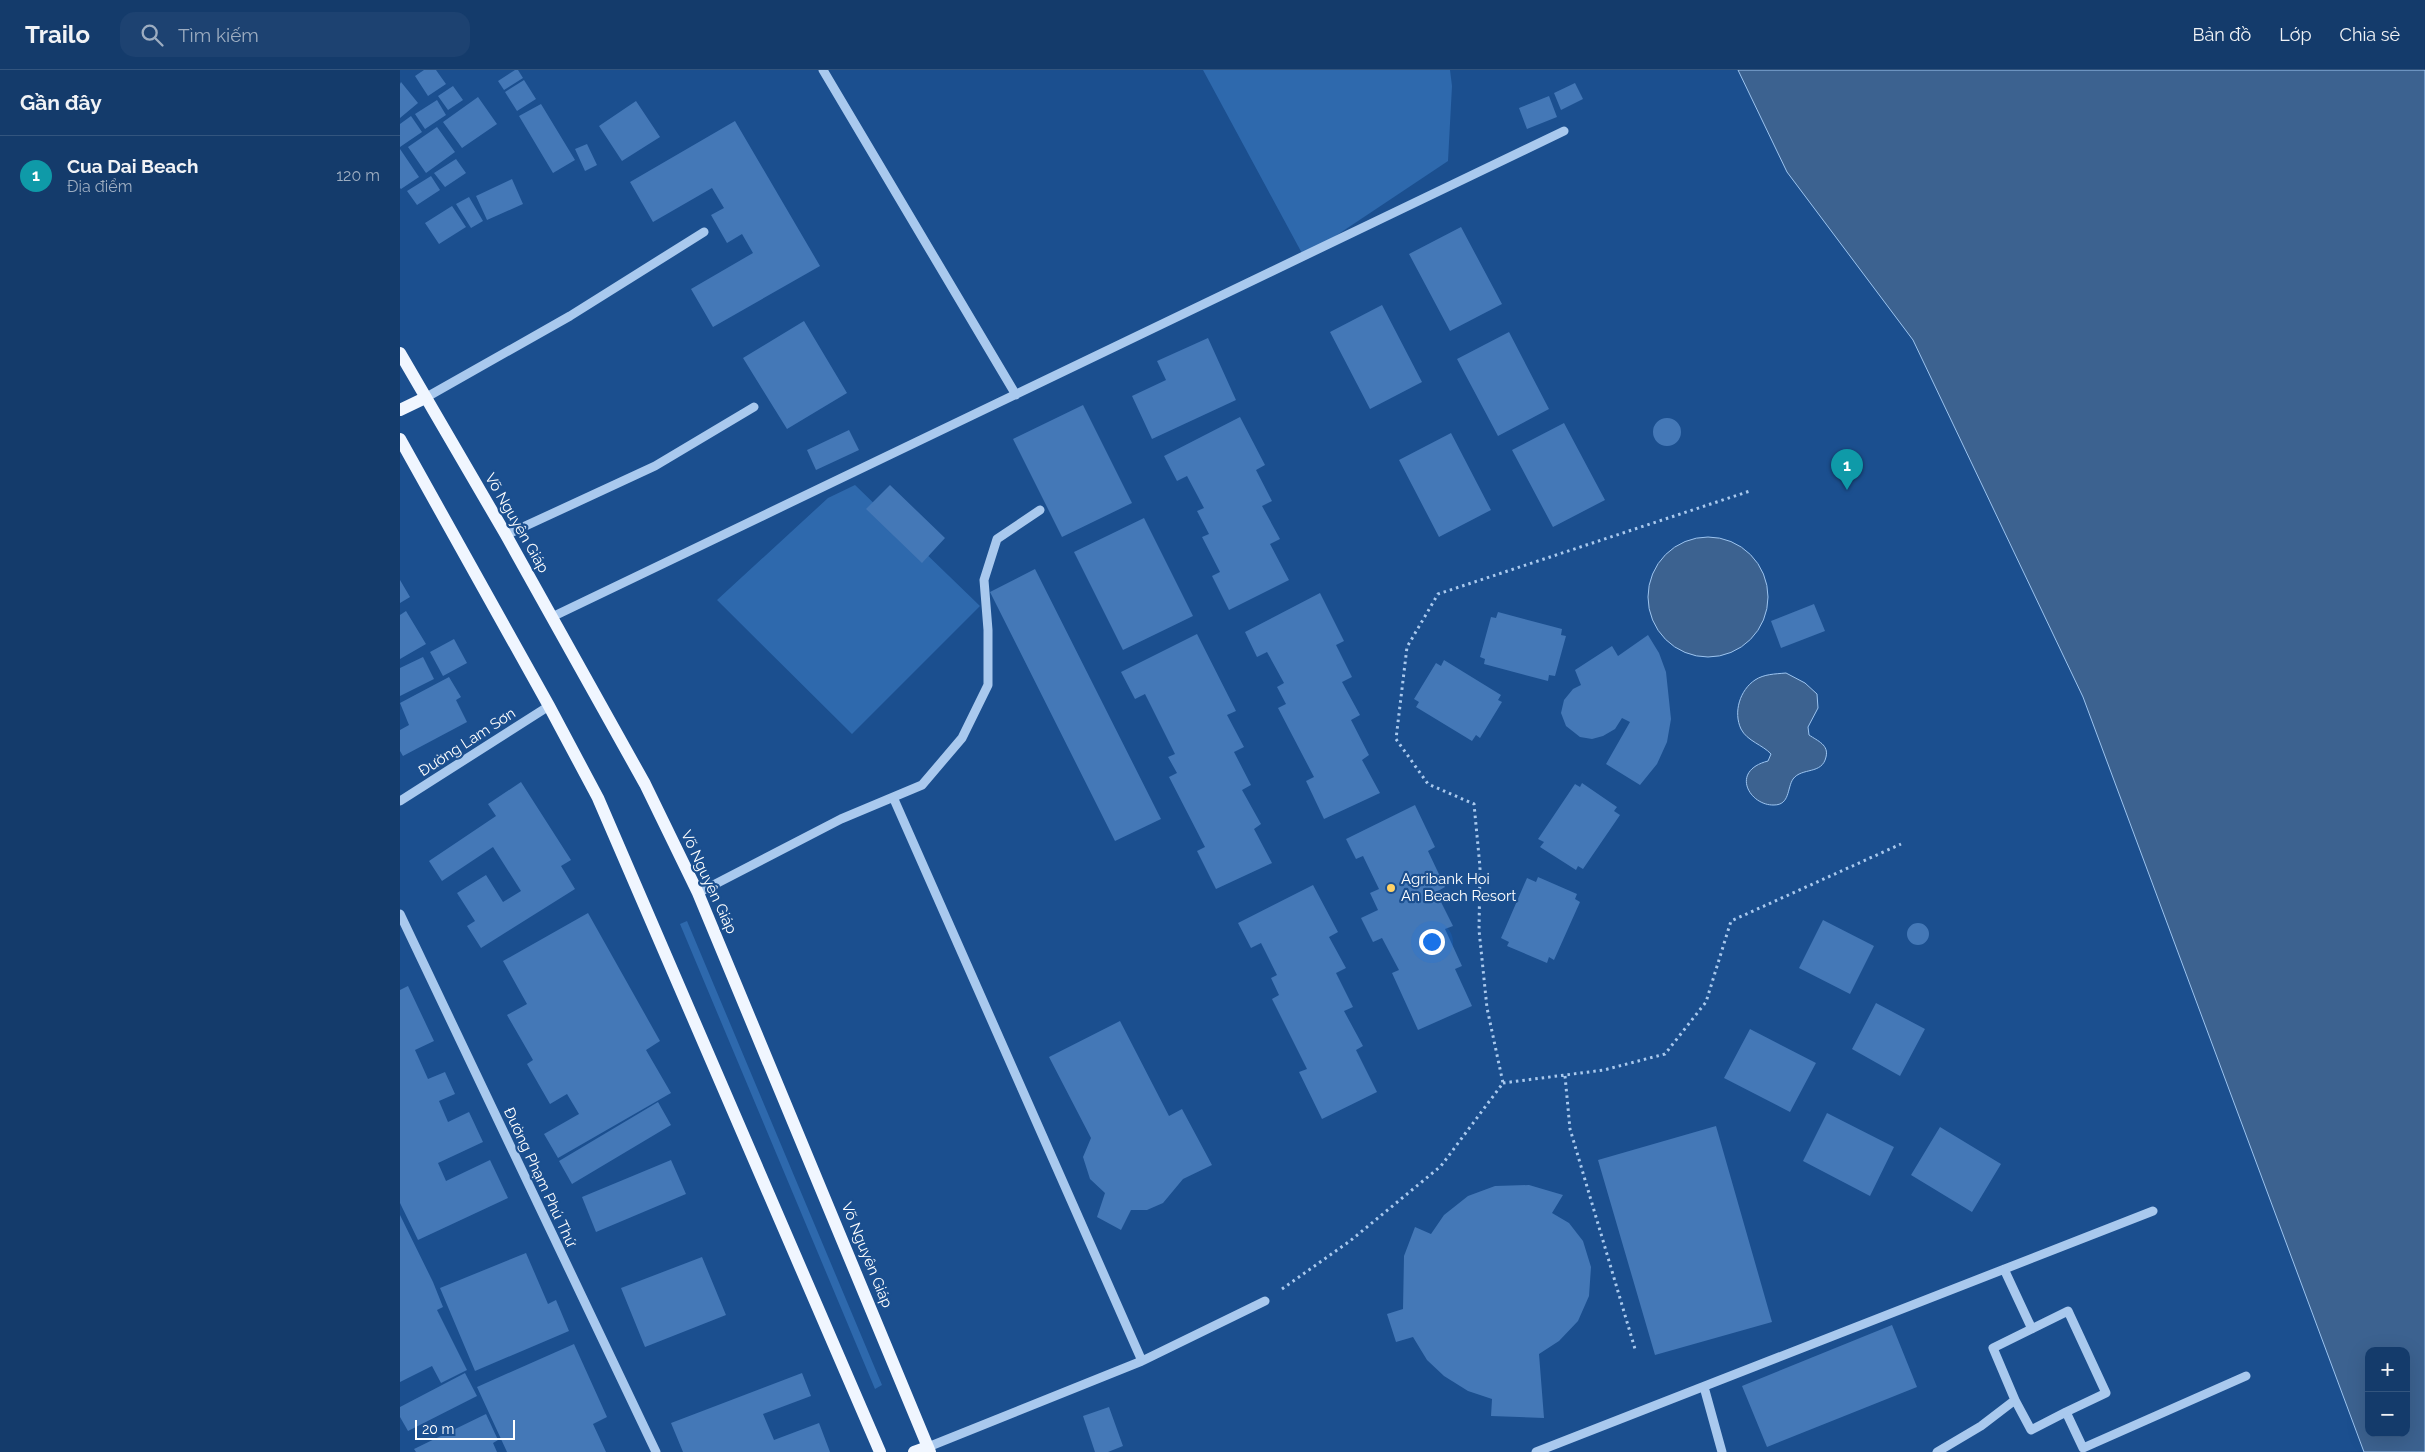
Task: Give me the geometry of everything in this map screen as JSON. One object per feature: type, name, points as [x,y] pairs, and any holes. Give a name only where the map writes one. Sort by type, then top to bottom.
[{"type":"main road","name":"Võ Nguyên Giáp","points":[[400,353],[506,535],[645,784],[698,894],[929,1450]]},
{"type":"main road","points":[[400,410],[425,398]]},
{"type":"main road","points":[[400,439],[549,706],[610,825],[880,1452]]},
{"type":"main road","points":[[914,1452],[929,1450]]},
{"type":"street","points":[[823,70],[1016,395]]},
{"type":"street","points":[[552,617],[1564,132]]},
{"type":"street","points":[[425,398],[570,316],[704,232]]},
{"type":"street","points":[[506,535],[655,466],[754,407]]},
{"type":"street","points":[[698,894],[841,819],[922,785],[962,738],[988,686],[988,630],[984,580],[997,539],[1040,510]]},
{"type":"street","name":"Đường Lam Sơn","points":[[400,801],[549,706]]},
{"type":"street","points":[[892,797],[1142,1361]]},
{"type":"street","name":"Đường Phạm Phú Thứ","points":[[400,914],[656,1452]]},
{"type":"street","points":[[1536,1452],[2153,1211]]},
{"type":"street","points":[[2004,1269],[2032,1329]]},
{"type":"street","points":[[929,1450],[1142,1361],[1265,1301]]},
{"type":"street","points":[[2068,1312],[2106,1393],[2031,1430],[2016,1400],[1992,1348],[2068,1312]]},
{"type":"street","points":[[2066,1412],[2083,1448],[2246,1376]]},
{"type":"street","points":[[1704,1386],[1722,1452]]},
{"type":"street","points":[[1937,1452],[1981,1426],[2016,1400]]},
{"type":"path","points":[[1503,1083],[1487,1008],[1479,930],[1480,867],[1474,804],[1428,784],[1396,739],[1407,647],[1438,594],[1750,491]]},
{"type":"path","points":[[1265,1301],[1350,1241],[1442,1166],[1503,1083],[1604,1070],[1665,1054],[1706,1002],[1731,922],[1902,844]]},
{"type":"path","points":[[1565,1076],[1570,1129],[1635,1349]]},
{"type":"shaded area","points":[[1203,70],[1450,70],[1452,86],[1448,161],[1304,257]]},
{"type":"shaded area","points":[[1738,70],[2425,70],[2425,1452],[2364,1452],[2083,697],[1913,340],[1787,172]]},
{"type":"shaded area","points":[[855,485],[980,606],[852,734],[717,600],[828,498]]},
{"type":"shaded area","points":[[1708,537],[1720,538],[1731,542],[1741,547],[1750,555],[1758,564],[1763,574],[1767,585],[1767,609],[1763,620],[1758,630],[1750,639],[1741,647],[1731,652],[1720,656],[1708,657],[1696,656],[1685,652],[1675,647],[1666,639],[1658,630],[1653,620],[1649,609],[1648,597],[1649,585],[1653,574],[1658,564],[1666,555],[1675,547],[1685,542],[1696,538]]},
{"type":"shaded area","points":[[1786,673],[1805,683],[1817,694],[1818,708],[1808,727],[1809,735],[1824,746],[1826,757],[1824,763],[1816,769],[1801,773],[1793,779],[1783,802],[1774,805],[1765,804],[1751,794],[1746,780],[1749,772],[1756,766],[1768,761],[1771,754],[1751,740],[1741,729],[1738,716],[1739,702],[1745,689],[1758,678],[1766,675]]},
{"type":"shaded area","points":[[687,921],[882,1385],[875,1389],[680,924]]},
{"type":"building","points":[[424,70],[436,70],[446,84],[428,96],[415,76]]},
{"type":"building","points":[[518,70],[523,78],[504,90],[498,81]]},
{"type":"building","points":[[524,80],[536,99],[517,111],[505,92]]},
{"type":"building","points":[[401,82],[418,103],[400,118],[400,84]]},
{"type":"building","points":[[1575,83],[1583,99],[1561,110],[1554,93]]},
{"type":"building","points":[[453,86],[463,100],[448,110],[438,96]]},
{"type":"building","points":[[1549,96],[1557,117],[1527,129],[1519,108]]},
{"type":"building","points":[[478,97],[497,124],[462,148],[443,122]]},
{"type":"building","points":[[437,100],[446,115],[425,129],[415,114]]},
{"type":"building","points":[[636,101],[660,137],[622,161],[599,126]]},
{"type":"building","points":[[541,104],[575,160],[553,173],[519,116]]},
{"type":"building","points":[[411,116],[422,132],[400,147],[400,124]]},
{"type":"building","points":[[735,121],[820,266],[713,327],[691,289],[753,253],[742,234],[727,243],[711,215],[724,208],[712,188],[653,222],[630,182]]},
{"type":"building","points":[[437,127],[455,152],[426,173],[408,147]]},
{"type":"building","points":[[587,144],[597,165],[585,171],[575,149]]},
{"type":"building","points":[[400,149],[419,177],[401,189],[400,188]]},
{"type":"building","points":[[456,159],[466,173],[445,187],[434,173]]},
{"type":"building","points":[[431,176],[440,190],[417,205],[407,191]]},
{"type":"building","points":[[512,179],[523,204],[487,220],[476,196]]},
{"type":"building","points":[[469,197],[483,221],[471,228],[456,204]]},
{"type":"building","points":[[452,206],[466,227],[439,244],[425,223]]},
{"type":"building","points":[[1461,227],[1502,304],[1450,331],[1409,254]]},
{"type":"building","points":[[1382,305],[1422,382],[1370,409],[1330,332]]},
{"type":"building","points":[[804,321],[847,393],[787,429],[743,358]]},
{"type":"building","points":[[1509,332],[1549,409],[1498,436],[1457,359]]},
{"type":"building","points":[[1208,338],[1236,400],[1152,439],[1132,396],[1166,380],[1157,361]]},
{"type":"building","points":[[1083,405],[1132,503],[1062,537],[1013,439]]},
{"type":"building","points":[[1240,417],[1265,465],[1256,470],[1272,501],[1262,506],[1280,539],[1270,544],[1289,580],[1229,610],[1212,576],[1220,572],[1202,537],[1209,534],[1197,511],[1204,508],[1187,476],[1177,481],[1164,456]]},
{"type":"building","points":[[1667,418],[1677,422],[1681,432],[1677,442],[1667,446],[1657,442],[1653,432],[1657,422]]},
{"type":"building","points":[[1564,423],[1605,500],[1553,527],[1512,450]]},
{"type":"building","points":[[849,430],[859,450],[816,470],[807,450]]},
{"type":"building","points":[[1451,433],[1491,510],[1439,537],[1399,460]]},
{"type":"building","points":[[890,485],[945,538],[922,563],[866,509]]},
{"type":"building","points":[[1144,518],[1193,616],[1123,650],[1074,552]]},
{"type":"building","points":[[1035,569],[1161,819],[1115,841],[990,592]]},
{"type":"building","points":[[400,580],[410,597],[400,603]]},
{"type":"building","points":[[1320,593],[1344,641],[1336,645],[1352,677],[1342,682],[1360,715],[1351,720],[1369,755],[1362,760],[1380,793],[1324,819],[1306,781],[1314,777],[1278,708],[1286,704],[1277,687],[1284,683],[1267,652],[1257,657],[1245,632]]},
{"type":"building","points":[[1814,604],[1825,631],[1781,648],[1771,621]]},
{"type":"building","points":[[406,611],[426,644],[400,659],[400,615]]},
{"type":"building","points":[[1498,612],[1562,629],[1561,635],[1566,636],[1555,676],[1549,675],[1548,681],[1484,664],[1485,659],[1480,657],[1491,617],[1496,618]]},
{"type":"building","points":[[1197,634],[1236,711],[1227,715],[1244,747],[1234,752],[1251,785],[1242,790],[1261,824],[1254,829],[1272,863],[1216,889],[1197,851],[1205,847],[1169,777],[1177,773],[1168,757],[1175,754],[1145,694],[1135,699],[1121,672]]},
{"type":"building","points":[[1648,635],[1659,653],[1666,672],[1671,719],[1667,742],[1657,764],[1640,785],[1606,764],[1630,722],[1622,718],[1615,729],[1603,736],[1592,739],[1580,737],[1566,726],[1561,713],[1564,700],[1573,689],[1581,685],[1575,670],[1612,646],[1618,656]]},
{"type":"building","points":[[454,639],[467,663],[443,676],[430,652]]},
{"type":"building","points":[[423,657],[434,679],[400,696],[400,668]]},
{"type":"building","points":[[1444,660],[1501,695],[1498,700],[1502,702],[1480,738],[1476,735],[1472,741],[1416,707],[1419,702],[1414,699],[1436,663],[1441,666]]},
{"type":"building","points":[[449,677],[461,697],[456,700],[467,722],[403,756],[400,751],[400,730],[409,725],[400,703]]},
{"type":"building","points":[[521,782],[571,860],[561,866],[575,889],[481,948],[467,926],[475,921],[457,893],[486,875],[503,902],[521,891],[493,847],[442,881],[429,861],[496,816],[488,804]]},
{"type":"building","points":[[1582,783],[1617,807],[1614,811],[1620,815],[1583,869],[1578,866],[1576,870],[1540,847],[1544,842],[1538,839],[1575,784],[1580,787]]},
{"type":"building","points":[[1415,805],[1435,847],[1428,851],[1445,887],[1436,892],[1453,926],[1445,929],[1462,966],[1455,969],[1472,1006],[1418,1030],[1392,973],[1399,970],[1382,938],[1373,942],[1361,918],[1378,910],[1370,893],[1379,889],[1363,856],[1356,859],[1346,839]]},
{"type":"building","points":[[1538,877],[1577,894],[1575,899],[1580,902],[1554,960],[1549,957],[1547,963],[1507,946],[1509,942],[1501,938],[1527,878],[1536,882]]},
{"type":"building","points":[[1313,885],[1338,932],[1329,937],[1346,968],[1336,973],[1353,1007],[1344,1011],[1363,1046],[1356,1050],[1377,1092],[1322,1119],[1299,1072],[1307,1069],[1272,999],[1279,995],[1271,978],[1277,975],[1261,943],[1251,948],[1238,923]]},
{"type":"building","points":[[588,913],[660,1041],[646,1050],[671,1093],[558,1158],[544,1134],[579,1114],[567,1094],[550,1104],[527,1064],[533,1060],[507,1015],[527,1004],[503,961]]},
{"type":"building","points":[[1823,920],[1874,946],[1850,994],[1799,968]]},
{"type":"building","points":[[1918,923],[1926,926],[1929,934],[1926,942],[1918,945],[1910,942],[1907,934],[1910,926]]},
{"type":"building","points":[[408,986],[434,1041],[415,1050],[428,1079],[445,1072],[455,1094],[439,1101],[448,1122],[469,1112],[483,1142],[438,1163],[446,1181],[490,1160],[508,1198],[418,1240],[400,1203],[400,990]]},
{"type":"building","points":[[1876,1003],[1925,1029],[1900,1076],[1852,1049]]},
{"type":"building","points":[[1120,1021],[1169,1116],[1182,1109],[1212,1165],[1183,1179],[1163,1203],[1147,1210],[1131,1210],[1121,1230],[1097,1217],[1105,1193],[1090,1179],[1083,1157],[1091,1138],[1049,1057]]},
{"type":"building","points":[[1750,1029],[1816,1063],[1790,1112],[1724,1078]]},
{"type":"building","points":[[658,1102],[671,1125],[572,1184],[559,1161]]},
{"type":"building","points":[[1827,1113],[1894,1147],[1870,1196],[1803,1161]]},
{"type":"building","points":[[1716,1126],[1772,1322],[1655,1355],[1598,1160]]},
{"type":"building","points":[[1940,1127],[2001,1164],[1972,1212],[1911,1175]]},
{"type":"building","points":[[671,1160],[686,1194],[596,1232],[582,1197]]},
{"type":"building","points":[[1529,1185],[1563,1195],[1552,1213],[1569,1223],[1583,1241],[1591,1267],[1589,1296],[1578,1321],[1559,1341],[1539,1354],[1544,1418],[1491,1416],[1492,1399],[1468,1391],[1444,1376],[1427,1360],[1413,1337],[1396,1342],[1387,1314],[1403,1309],[1404,1256],[1415,1227],[1431,1234],[1444,1215],[1468,1196],[1495,1186]]},
{"type":"building","points":[[400,1215],[433,1282],[443,1307],[437,1310],[467,1370],[441,1383],[432,1366],[400,1382]]},
{"type":"building","points":[[526,1253],[548,1304],[556,1300],[569,1331],[475,1371],[440,1288]]},
{"type":"building","points":[[702,1257],[726,1315],[645,1347],[621,1288]]},
{"type":"building","points":[[1892,1325],[1917,1387],[1767,1447],[1742,1386]]},
{"type":"building","points":[[574,1344],[607,1417],[593,1424],[606,1452],[507,1452],[477,1387]]},
{"type":"building","points":[[465,1373],[477,1396],[408,1431],[400,1417],[400,1407]]},
{"type":"building","points":[[802,1373],[811,1396],[763,1414],[774,1440],[819,1423],[830,1452],[683,1452],[671,1423]]},
{"type":"building","points":[[1109,1407],[1123,1446],[1108,1452],[1095,1452],[1083,1416]]},
{"type":"building","points":[[486,1414],[498,1440],[493,1443],[497,1452],[416,1452],[414,1449]]},
{"type":"place","name":"Cua Dai Beach","points":[[1847,490]]},
{"type":"place","name":"Agribank Hoi An Beach Resort","points":[[1391,888]]}]
